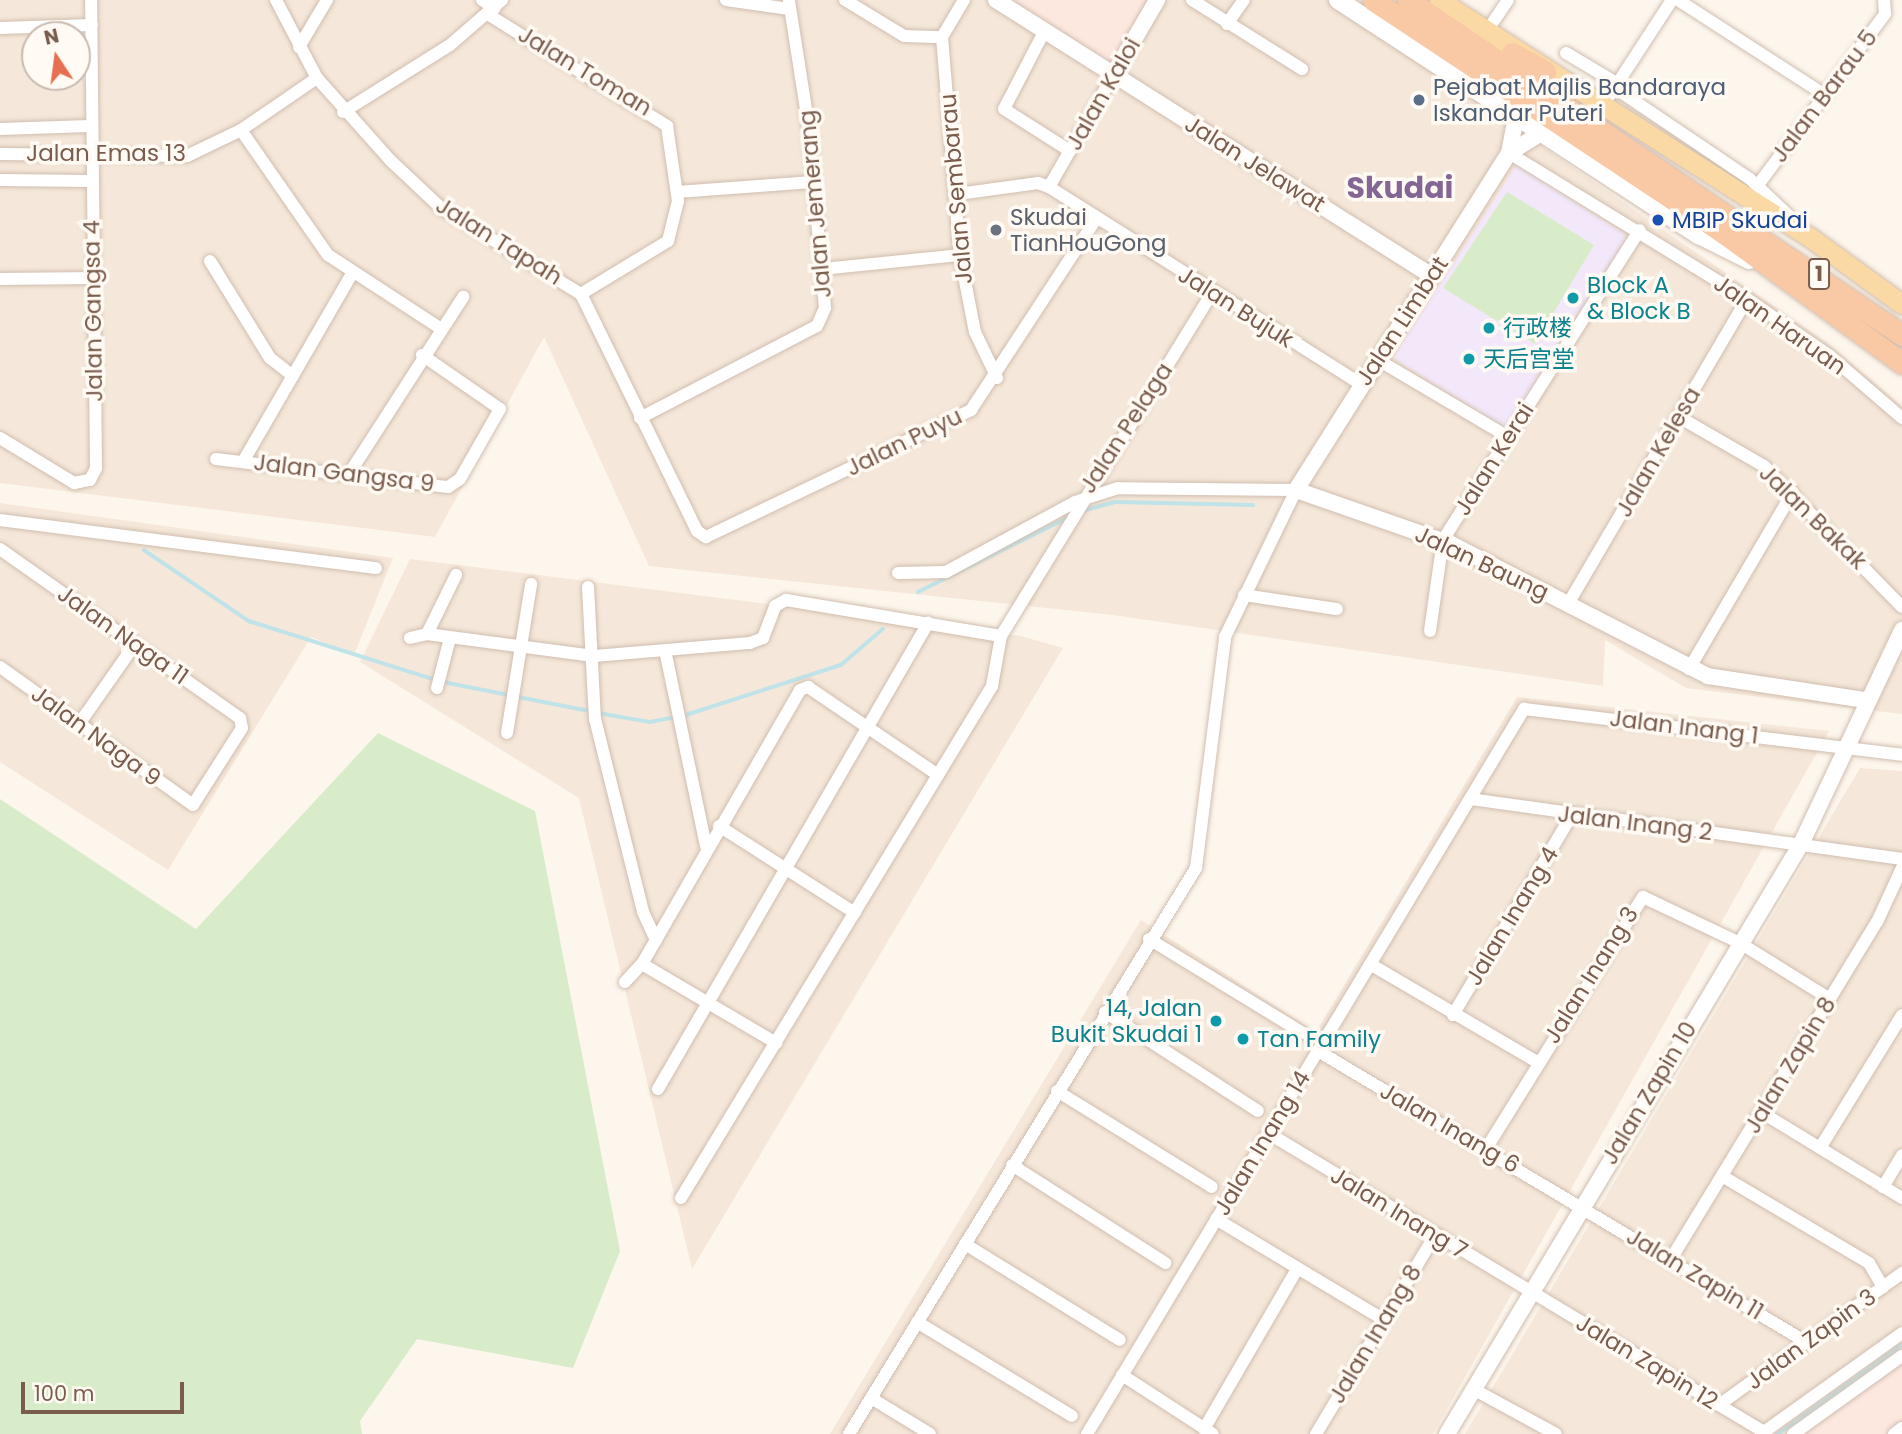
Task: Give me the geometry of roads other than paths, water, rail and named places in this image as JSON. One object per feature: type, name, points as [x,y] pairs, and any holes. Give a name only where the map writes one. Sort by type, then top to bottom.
[{"type":"highway","name":"1","points":[[1373,0],[1802,286],[1902,363]]},
{"type":"highway","name":"1","points":[[1408,0],[1902,335]]},
{"type":"highway","points":[[1415,0],[1545,71]]},
{"type":"main road","points":[[1338,0],[1539,134],[1699,235],[1802,286]]},
{"type":"main road","points":[[1439,0],[1545,71],[1811,238],[1902,304]]},
{"type":"street","name":"Jalan Gangsa 4","points":[[0,438],[74,483],[90,480],[96,468],[89,126],[91,0]]},
{"type":"street","name":"Jalan Tapah","points":[[276,0],[317,78],[343,111],[441,208],[581,294],[640,418],[706,537]]},
{"type":"street","points":[[299,47],[327,0]]},
{"type":"street","name":"Jalan Toman","points":[[482,0],[660,116],[677,192],[673,230],[660,251],[581,294]]},
{"type":"street","points":[[726,0],[789,4]]},
{"type":"street","points":[[845,0],[904,36],[942,37],[964,0]]},
{"type":"street","name":"Jalan Kaloi","points":[[1049,187],[1157,0]]},
{"type":"street","points":[[1192,0],[1302,69]]},
{"type":"street","points":[[1227,24],[1244,0]]},
{"type":"street","points":[[1487,31],[1508,0]]},
{"type":"street","points":[[1603,107],[1672,0]]},
{"type":"street","points":[[1678,0],[1825,95]]},
{"type":"street","name":"Jalan Jelawat","points":[[1007,3],[1045,30],[1432,276]]},
{"type":"street","name":"Jalan Barau 5","points":[[1758,185],[1825,95],[1886,3]]},
{"type":"street","name":"Jalan Jemerang","points":[[640,418],[817,326],[825,308],[813,182],[789,4]]},
{"type":"street","points":[[343,111],[495,8]]},
{"type":"street","points":[[0,28],[92,25]]},
{"type":"street","points":[[1045,30],[1004,109],[1070,151]]},
{"type":"street","name":"Jalan Sembarau","points":[[942,37],[958,194],[960,255],[972,322],[997,378]]},
{"type":"street","points":[[1566,53],[1758,185],[1811,238]]},
{"type":"street","name":"Jalan Emas 13","points":[[0,154],[187,156],[241,130],[317,78]]},
{"type":"street","name":"Jalan Limbat","points":[[1296,490],[1509,153],[1516,117]]},
{"type":"street","points":[[0,129],[89,126]]},
{"type":"street","points":[[241,130],[315,241],[353,272],[440,328]]},
{"type":"street","name":"Jalan Limbat","points":[[1509,153],[1539,134]]},
{"type":"street","name":"Jalan Haruan","points":[[1509,153],[1640,230],[1747,299],[1830,356],[1902,418]]},
{"type":"street","points":[[0,180],[90,181]]},
{"type":"street","points":[[677,192],[813,182]]},
{"type":"street","points":[[958,194],[1038,183],[1049,187]]},
{"type":"street","name":"Jalan Bujuk","points":[[1049,187],[1212,293],[1362,385]]},
{"type":"street","name":"Jalan Puyu","points":[[706,537],[971,410],[997,378],[1096,219]]},
{"type":"street","name":"Jalan Kerai","points":[[1430,631],[1443,540],[1640,230]]},
{"type":"street","points":[[822,269],[960,255]]},
{"type":"street","points":[[209,261],[270,358],[293,376]]},
{"type":"street","points":[[244,460],[353,272]]},
{"type":"street","points":[[0,279],[93,278]]},
{"type":"street","name":"Jalan Pelaga","points":[[898,573],[946,572],[1087,496],[1212,293]]},
{"type":"street","points":[[349,474],[422,355],[463,297]]},
{"type":"street","name":"Jalan Kelesa","points":[[1568,604],[1747,299]]},
{"type":"street","name":"Jalan Gangsa 9","points":[[216,459],[244,460],[448,487],[469,466],[500,409],[422,355]]},
{"type":"street","points":[[1378,360],[1508,437]]},
{"type":"street","name":"Jalan Bakak","points":[[1679,417],[1764,466],[1793,492],[1902,607]]},
{"type":"street","name":"Jalan Baung","points":[[1087,496],[1131,488],[1296,490],[1443,540],[1689,669],[1864,700]]},
{"type":"street","points":[[849,1434],[1149,939],[1196,868],[1225,637],[1296,490]]},
{"type":"street","points":[[1689,669],[1793,492]]},
{"type":"street","points":[[681,1198],[998,674],[1001,636],[1087,496]]},
{"type":"street","points":[[0,520],[376,568]]},
{"type":"street","name":"Jalan Naga 11","points":[[1,549],[242,722],[193,805]]},
{"type":"street","points":[[427,634],[456,575]]},
{"type":"street","points":[[507,733],[531,584]]},
{"type":"street","points":[[588,587],[594,656],[595,713],[643,912],[656,940]]},
{"type":"street","points":[[1244,595],[1337,609]]},
{"type":"street","points":[[410,638],[427,634],[519,649],[594,656],[665,650],[757,640],[775,606],[786,600],[1001,636]]},
{"type":"street","points":[[658,1089],[868,731],[928,623]]},
{"type":"street","name":"Jalan Zapin 10","points":[[1447,1434],[1801,844],[1864,700],[1902,630]]},
{"type":"street","points":[[439,682],[450,638]]},
{"type":"street","points":[[79,724],[135,644]]},
{"type":"street","points":[[665,650],[676,713],[706,846]]},
{"type":"street","name":"Jalan Naga 9","points":[[0,667],[193,805]]},
{"type":"street","points":[[625,982],[642,964],[706,846],[800,690],[808,687],[868,731],[938,775]]},
{"type":"street","name":"Jalan Inang 1","points":[[1524,709],[1902,755]]},
{"type":"street","name":"Jalan Inang 14","points":[[1087,1434],[1524,709]]},
{"type":"street","name":"Jalan Inang 2","points":[[1470,799],[1571,816],[1902,859]]},
{"type":"street","name":"Jalan Inang 4","points":[[1453,1015],[1571,816]]},
{"type":"street","points":[[719,827],[788,868],[855,913]]},
{"type":"street","name":"Jalan Zapin 8","points":[[1671,1259],[1830,999],[1902,868]]},
{"type":"street","name":"Jalan Inang 3","points":[[1486,1149],[1537,1062],[1643,897],[1740,943]]},
{"type":"street","points":[[1149,939],[1303,1033]]},
{"type":"street","points":[[1740,943],[1830,999]]},
{"type":"street","points":[[642,964],[776,1043]]},
{"type":"street","points":[[1370,964],[1537,1062]]},
{"type":"street","points":[[1105,1012],[1258,1111]]},
{"type":"street","points":[[1820,1148],[1902,1015]]},
{"type":"street","name":"Jalan Inang 6","points":[[1318,1051],[1582,1207]]},
{"type":"street","points":[[1057,1091],[1212,1187]]},
{"type":"street","points":[[1761,1112],[1902,1198]]},
{"type":"street","name":"Jalan Inang 7","points":[[1268,1133],[1531,1293]]},
{"type":"street","points":[[1883,1187],[1902,1156]]},
{"type":"street","points":[[1012,1165],[1165,1264]]},
{"type":"street","points":[[1722,1176],[1869,1263],[1883,1287]]},
{"type":"street","name":"Jalan Zapin 11","points":[[1582,1207],[1806,1342]]},
{"type":"street","points":[[1216,1219],[1384,1320]]},
{"type":"street","name":"Jalan Inang 8","points":[[1316,1434],[1435,1235]]},
{"type":"street","points":[[965,1244],[1120,1340]]},
{"type":"street","points":[[1122,1376],[1209,1431],[1297,1269]]},
{"type":"street","name":"Jalan Zapin 3","points":[[1719,1405],[1902,1273]]},
{"type":"street","name":"Jalan Zapin 12","points":[[1531,1293],[1762,1433]]},
{"type":"street","points":[[918,1322],[1072,1416]]},
{"type":"street","points":[[1762,1433],[1902,1333]]},
{"type":"street","points":[[1793,1434],[1902,1356]]},
{"type":"street","points":[[1473,1389],[1556,1434]]},
{"type":"street","points":[[871,1398],[930,1434]]},
{"type":"street","points":[[1894,1434],[1902,1428]]},
{"type":"waterway","points":[[1082,511],[1116,502],[1253,505]]},
{"type":"waterway","points":[[918,592],[1069,517]]},
{"type":"waterway","points":[[144,550],[249,621],[436,680]]},
{"type":"waterway","points":[[598,713],[650,722],[686,715],[841,665],[883,629]]},
{"type":"waterway","points":[[443,682],[590,711]]},
{"type":"waterway","points":[[1778,1434],[1902,1345]]},
{"type":"place","name":"Pejabat Majlis Bandaraya Iskandar Puteri","points":[[1419,100]]},
{"type":"place","name":"MBIP Skudai","points":[[1658,220]]},
{"type":"place","name":"Skudai TianHouGong","points":[[996,230]]},
{"type":"place","name":"Block A & Block B","points":[[1573,298]]},
{"type":"place","name":"行政楼","points":[[1489,328]]},
{"type":"place","name":"天后宫堂","points":[[1469,359]]},
{"type":"place","name":"14, Jalan Bukit Skudai 1","points":[[1216,1021]]},
{"type":"place","name":"Tan Family","points":[[1243,1039]]},
{"type":"district","name":"Skudai","points":[[1400,188]]}]
